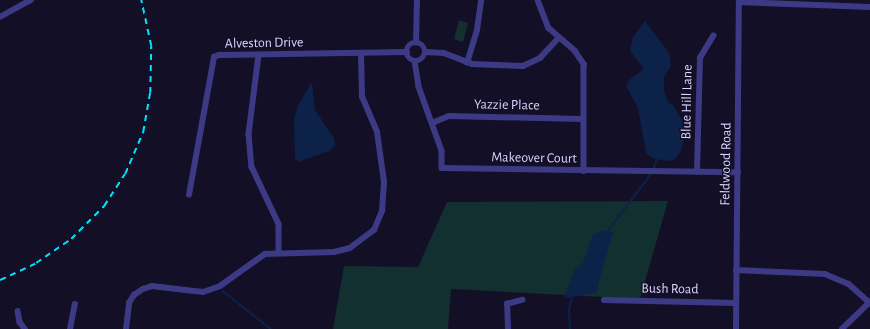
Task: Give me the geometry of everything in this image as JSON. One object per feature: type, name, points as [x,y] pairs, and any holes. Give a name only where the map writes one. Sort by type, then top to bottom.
[{"type":"street","points":[[0,17],[31,0]]},
{"type":"street","points":[[416,43],[417,0]]},
{"type":"street","points":[[468,63],[477,30],[481,0]]},
{"type":"street","points":[[538,0],[549,28],[558,39],[575,51],[584,64],[584,171]]},
{"type":"street","points":[[739,1],[870,7]]},
{"type":"street","name":"Feldwood Road","points":[[736,329],[739,1]]},
{"type":"street","name":"Blue Hill Lane","points":[[697,172],[700,58],[713,36]]},
{"type":"street","points":[[425,52],[444,53],[468,63],[523,66],[533,63],[558,39]]},
{"type":"street","points":[[416,43],[423,46],[425,52],[421,59],[415,61],[409,58],[407,52],[410,45],[416,43]]},
{"type":"street","name":"Alveston Drive","points":[[189,195],[212,60],[219,55],[259,56],[407,52]]},
{"type":"street","points":[[126,329],[129,303],[134,295],[143,289],[152,286],[203,292],[220,286],[257,258],[280,252],[334,252],[350,248],[374,230],[382,211],[384,182],[377,132],[362,97],[361,54]]},
{"type":"street","points":[[259,56],[249,134],[252,167],[279,224],[280,252]]},
{"type":"street","name":"Makeover Court","points":[[415,61],[419,87],[442,151],[442,168],[738,172]]},
{"type":"street","name":"Yazzie Place","points":[[432,123],[449,116],[583,119]]},
{"type":"street","points":[[736,270],[825,274],[849,284],[870,302],[842,329]]},
{"type":"street","points":[[508,329],[507,304],[522,300]]},
{"type":"street","name":"Bush Road","points":[[604,300],[736,303]]},
{"type":"street","points":[[70,329],[75,304]]},
{"type":"street","points":[[18,311],[20,322],[25,329]]},
{"type":"green space","points":[[459,20],[468,23],[463,42],[454,39]]},
{"type":"green space","points":[[668,201],[640,299],[451,289],[448,329],[333,329],[344,266],[418,267],[447,202]]},
{"type":"water","points":[[645,21],[669,53],[671,66],[664,77],[664,90],[668,102],[673,105],[687,128],[681,151],[674,160],[667,161],[653,158],[646,153],[638,108],[626,86],[629,80],[644,69],[630,51],[633,37]]},
{"type":"water","points":[[312,82],[315,110],[334,138],[335,146],[329,151],[298,162],[295,158],[294,120],[298,105]]},
{"type":"water","points":[[601,231],[613,232],[596,293],[564,298],[575,269],[583,263],[593,234]]},
{"type":"waterway","points":[[654,168],[657,159]]},
{"type":"waterway","points":[[607,232],[652,173]]},
{"type":"waterway","points":[[223,291],[271,329]]},
{"type":"waterway","points":[[570,329],[569,309],[572,298]]},
{"type":"railway","points":[[0,280],[36,263],[71,239],[104,206],[125,174],[143,132],[150,93],[151,46],[141,0]]}]
